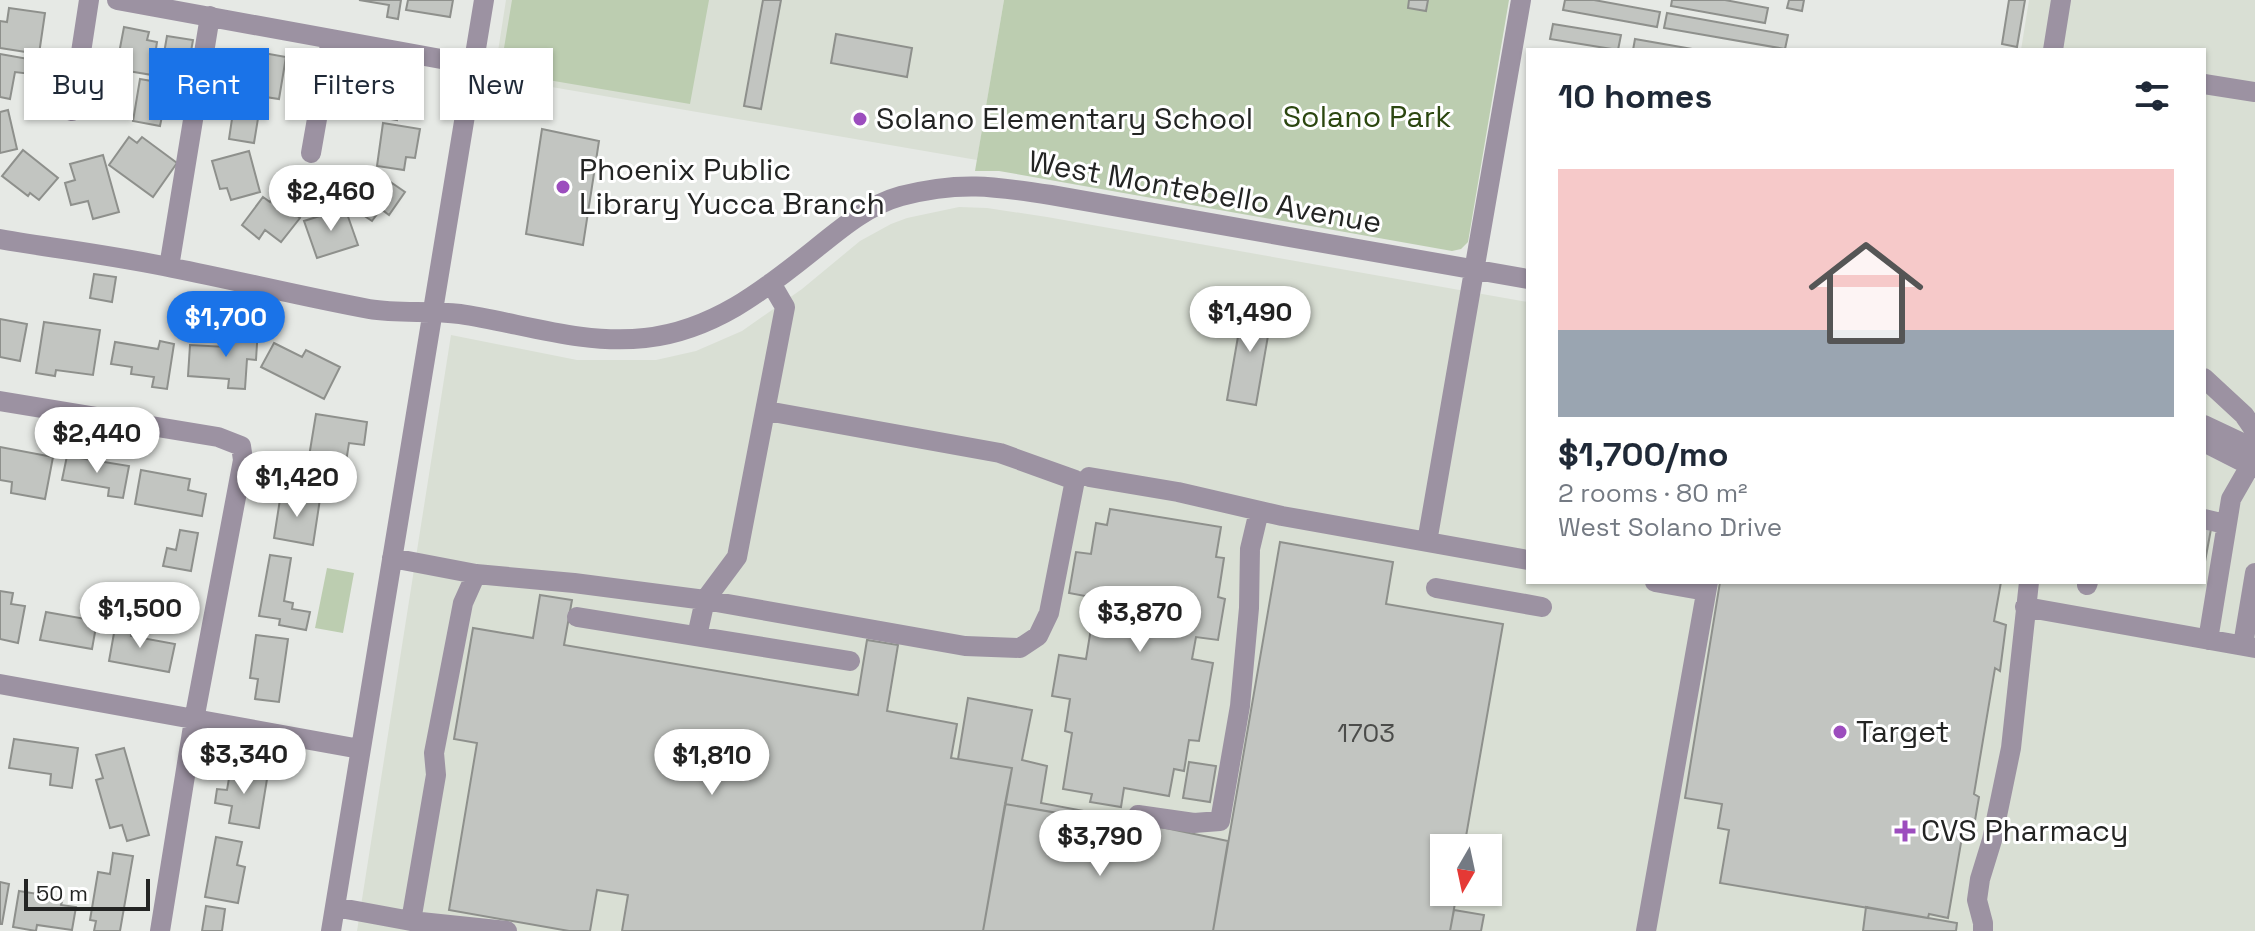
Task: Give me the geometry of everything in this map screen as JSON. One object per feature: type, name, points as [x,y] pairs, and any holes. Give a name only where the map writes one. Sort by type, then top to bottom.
[{"type":"street","points":[[82,48],[89,0]]},
{"type":"street","points":[[117,0],[440,59]]},
{"type":"street","points":[[477,48],[484,0]]},
{"type":"street","points":[[1427,542],[1521,0]]},
{"type":"street","points":[[2053,48],[2061,0]]},
{"type":"street","points":[[169,267],[210,16]]},
{"type":"street","points":[[311,153],[331,39]]},
{"type":"street","points":[[2206,84],[2255,92]]},
{"type":"street","points":[[331,931],[465,120]]},
{"type":"street","name":"West Montebello Avenue","points":[[0,239],[169,267],[373,309],[434,311],[577,336],[644,338],[671,334],[712,321],[731,311],[848,223],[881,204],[900,196],[957,185],[989,185],[1051,195],[1526,279]]},
{"type":"street","points":[[697,636],[705,600],[737,557],[785,307],[771,283]]},
{"type":"street","points":[[2206,380],[2244,415],[2255,431]]},
{"type":"street","points":[[0,401],[218,437],[241,446],[243,460],[194,720],[160,931]]},
{"type":"street","points":[[392,558],[476,574],[705,600],[965,646],[1020,648],[1038,636],[1049,613],[1075,480],[1000,453],[767,411]]},
{"type":"street","points":[[2206,426],[2253,461]]},
{"type":"street","points":[[2206,443],[2253,461]]},
{"type":"street","points":[[2208,640],[2231,499],[2253,461]]},
{"type":"street","points":[[1089,477],[1526,560]]},
{"type":"street","points":[[1126,832],[1138,815],[1194,823],[1220,821],[1240,706],[1249,608],[1250,549],[1259,511]]},
{"type":"street","points":[[2206,519],[2225,524]]},
{"type":"street","points":[[2025,607],[2249,646],[2255,573]]},
{"type":"street","points":[[411,921],[436,775],[434,753],[463,603],[476,574]]},
{"type":"street","points":[[1646,931],[1707,587],[1676,584]]},
{"type":"street","points":[[1983,931],[1977,900],[2011,748],[2029,584]]},
{"type":"street","points":[[1436,588],[1542,607]]},
{"type":"street","points":[[577,617],[850,661]]},
{"type":"street","points":[[0,684],[360,749]]},
{"type":"street","points":[[335,907],[411,921],[507,931]]},
{"type":"shaded area","name":"Solano Elementary School","points":[[506,0],[1004,0],[977,160],[553,87],[553,48],[499,48]]},
{"type":"shaded area","points":[[2029,0],[2255,0],[2255,441],[2206,419],[2206,48],[2021,48]]},
{"type":"shaded area","points":[[959,207],[987,208],[1526,302],[1526,584],[2206,584],[2206,454],[2255,480],[2255,931],[357,931],[451,335],[577,360],[656,360],[696,351],[742,331],[802,289],[860,241],[907,218]]},
{"type":"green space","points":[[512,0],[709,0],[690,104],[553,81],[553,48],[504,48]]},
{"type":"green space","name":"Solano Park","points":[[1004,0],[1509,0],[1468,242],[1461,249],[1452,251],[999,171],[975,171]]},
{"type":"green space","points":[[327,568],[354,573],[343,633],[315,628]]},
{"type":"building","points":[[359,0],[401,0],[398,19],[387,17],[389,5]]},
{"type":"building","points":[[408,0],[453,0],[450,17],[406,10]]},
{"type":"building","points":[[763,0],[781,0],[761,109],[744,106]]},
{"type":"building","points":[[1409,0],[1428,0],[1426,11],[1408,8]]},
{"type":"building","points":[[1565,0],[1594,0],[1660,12],[1657,27],[1563,10]]},
{"type":"building","points":[[1672,0],[1725,0],[1768,8],[1765,23],[1671,6]]},
{"type":"building","points":[[1789,0],[1804,0],[1802,11],[1787,8]]},
{"type":"building","points":[[2009,0],[2025,0],[2017,47],[2002,44]]},
{"type":"building","points":[[9,8],[45,13],[40,48],[24,48],[24,52],[0,48],[0,21],[7,22]]},
{"type":"building","points":[[1667,13],[1788,35],[1785,48],[1779,48],[1664,28]]},
{"type":"building","points":[[1553,24],[1621,35],[1618,48],[1550,39]]},
{"type":"building","points":[[124,27],[149,32],[147,40],[157,42],[156,48],[149,48],[149,74],[133,72],[133,48],[120,48]]},
{"type":"building","points":[[836,34],[912,48],[907,77],[831,63]]},
{"type":"building","points":[[167,36],[193,40],[192,48],[165,48]]},
{"type":"building","points":[[1635,39],[1687,48],[1633,48]]},
{"type":"building","points":[[0,54],[24,58],[24,73],[15,72],[10,99],[0,97]]},
{"type":"building","points":[[269,54],[285,57],[279,99],[269,97]]},
{"type":"building","points":[[140,79],[149,81],[149,120],[161,120],[160,126],[133,121]]},
{"type":"building","points":[[8,110],[17,149],[0,153],[0,112]]},
{"type":"building","points":[[232,120],[258,120],[254,143],[229,139]]},
{"type":"building","points":[[383,123],[420,129],[415,158],[406,157],[404,170],[377,166]]},
{"type":"building","name":"Phoenix Public Library Yucca Branch","points":[[542,129],[599,141],[583,245],[526,234]]},
{"type":"building","points":[[129,137],[137,143],[142,137],[177,163],[153,197],[109,165]]},
{"type":"building","points":[[23,150],[58,178],[39,200],[30,193],[28,196],[2,176]]},
{"type":"building","points":[[249,151],[260,192],[231,200],[227,188],[220,189],[212,161]]},
{"type":"building","points":[[103,155],[119,212],[93,219],[88,201],[71,205],[65,183],[75,180],[70,164]]},
{"type":"building","points":[[376,172],[405,192],[389,215],[381,209],[372,221],[351,207]]},
{"type":"building","points":[[263,197],[270,202],[273,197],[300,218],[281,242],[265,230],[259,239],[242,225]]},
{"type":"building","points":[[345,208],[358,245],[317,258],[304,221]]},
{"type":"building","points":[[94,274],[116,277],[112,302],[90,298]]},
{"type":"building","points":[[1244,302],[1273,307],[1256,405],[1227,400]]},
{"type":"building","points":[[0,319],[27,324],[20,361],[0,357]]},
{"type":"building","points":[[44,322],[100,330],[93,375],[56,370],[55,376],[36,373]]},
{"type":"building","points":[[238,327],[258,328],[256,360],[247,359],[245,389],[228,388],[229,379],[188,376],[190,345],[227,347],[228,341],[237,341]]},
{"type":"building","points":[[160,341],[174,344],[167,389],[152,387],[154,377],[131,374],[132,367],[111,364],[115,342],[158,349]]},
{"type":"building","points":[[274,343],[302,357],[306,350],[340,367],[324,399],[261,367]]},
{"type":"building","points":[[316,414],[367,422],[364,445],[349,443],[343,481],[306,475]]},
{"type":"building","points":[[0,447],[53,457],[45,499],[11,493],[12,482],[0,480]]},
{"type":"building","points":[[67,456],[129,466],[123,498],[108,496],[109,488],[62,480]]},
{"type":"building","points":[[141,470],[190,479],[188,490],[206,494],[202,516],[135,504]]},
{"type":"building","points":[[281,493],[320,499],[313,545],[274,538]]},
{"type":"building","points":[[1110,509],[1221,527],[1216,557],[1224,558],[1218,597],[1225,599],[1218,640],[1196,637],[1192,659],[1213,663],[1199,741],[1189,740],[1184,771],[1174,769],[1169,796],[1124,788],[1121,807],[1090,802],[1092,794],[1063,789],[1072,733],[1065,731],[1070,699],[1052,696],[1059,655],[1086,659],[1096,598],[1069,593],[1076,552],[1091,554],[1096,523],[1107,525]]},
{"type":"building","points":[[2206,528],[2211,529],[2206,556]]},
{"type":"building","points":[[180,530],[198,533],[191,571],[163,566],[167,548],[176,550]]},
{"type":"building","points":[[1280,542],[1393,562],[1386,604],[1503,624],[1466,834],[1430,834],[1430,906],[1454,906],[1450,931],[1213,931]]},
{"type":"building","points":[[270,555],[291,558],[284,601],[293,603],[292,609],[310,612],[306,630],[279,625],[280,619],[259,616]]},
{"type":"building","name":"Target","points":[[1720,584],[2001,584],[1994,621],[2006,625],[2000,671],[1995,668],[1974,794],[1979,797],[1972,838],[1962,837],[1948,918],[1929,914],[1928,918],[1720,883],[1729,830],[1718,828],[1722,804],[1685,798]]},
{"type":"building","points":[[0,591],[13,593],[11,604],[25,606],[18,643],[0,639]]},
{"type":"building","points":[[540,595],[572,600],[564,645],[858,695],[867,640],[898,645],[887,711],[957,724],[951,758],[1012,768],[983,931],[622,931],[628,895],[597,890],[590,931],[569,931],[449,910],[477,743],[454,739],[473,628],[533,638]]},
{"type":"building","points":[[46,612],[97,621],[92,649],[40,640]]},
{"type":"building","points":[[116,622],[133,625],[131,636],[175,644],[169,672],[109,661]]},
{"type":"building","points":[[256,635],[288,639],[279,702],[255,699],[258,679],[250,678]]},
{"type":"building","points":[[968,698],[1032,710],[1022,760],[1047,766],[1041,803],[1100,814],[1099,820],[1005,804],[1012,768],[958,759]]},
{"type":"building","points":[[14,739],[78,748],[72,788],[50,785],[51,774],[9,768]]},
{"type":"building","points":[[124,748],[149,835],[127,841],[122,825],[110,828],[96,780],[103,778],[96,755]]},
{"type":"building","points":[[1189,762],[1216,766],[1210,802],[1183,798]]},
{"type":"building","points":[[231,767],[268,773],[259,828],[229,823],[232,806],[215,803],[217,789],[227,790]]},
{"type":"building","points":[[1005,804],[1099,820],[1095,845],[1145,854],[1151,825],[1228,841],[1213,931],[983,931]]},
{"type":"building","points":[[216,837],[242,842],[237,865],[245,867],[238,903],[205,897]]},
{"type":"building","points":[[113,853],[133,856],[120,931],[94,931],[96,921],[90,920],[98,872],[110,874]]},
{"type":"building","points":[[0,882],[9,884],[2,924],[0,924]]},
{"type":"building","points":[[19,891],[63,898],[61,905],[76,907],[72,930],[37,925],[36,931],[13,927]]},
{"type":"building","points":[[206,906],[225,909],[222,931],[202,931]]},
{"type":"building","points":[[1866,907],[1957,923],[1956,931],[1863,931]]},
{"type":"building","points":[[1454,910],[1484,915],[1481,931],[1450,931]]},
{"type":"place","name":"Solano Elementary School","points":[[860,119]]},
{"type":"place","name":"Phoenix Public Library Yucca Branch","points":[[563,187]]},
{"type":"place","name":"Target","points":[[1840,732]]},
{"type":"place","name":"CVS Pharmacy","points":[[1905,831]]}]
